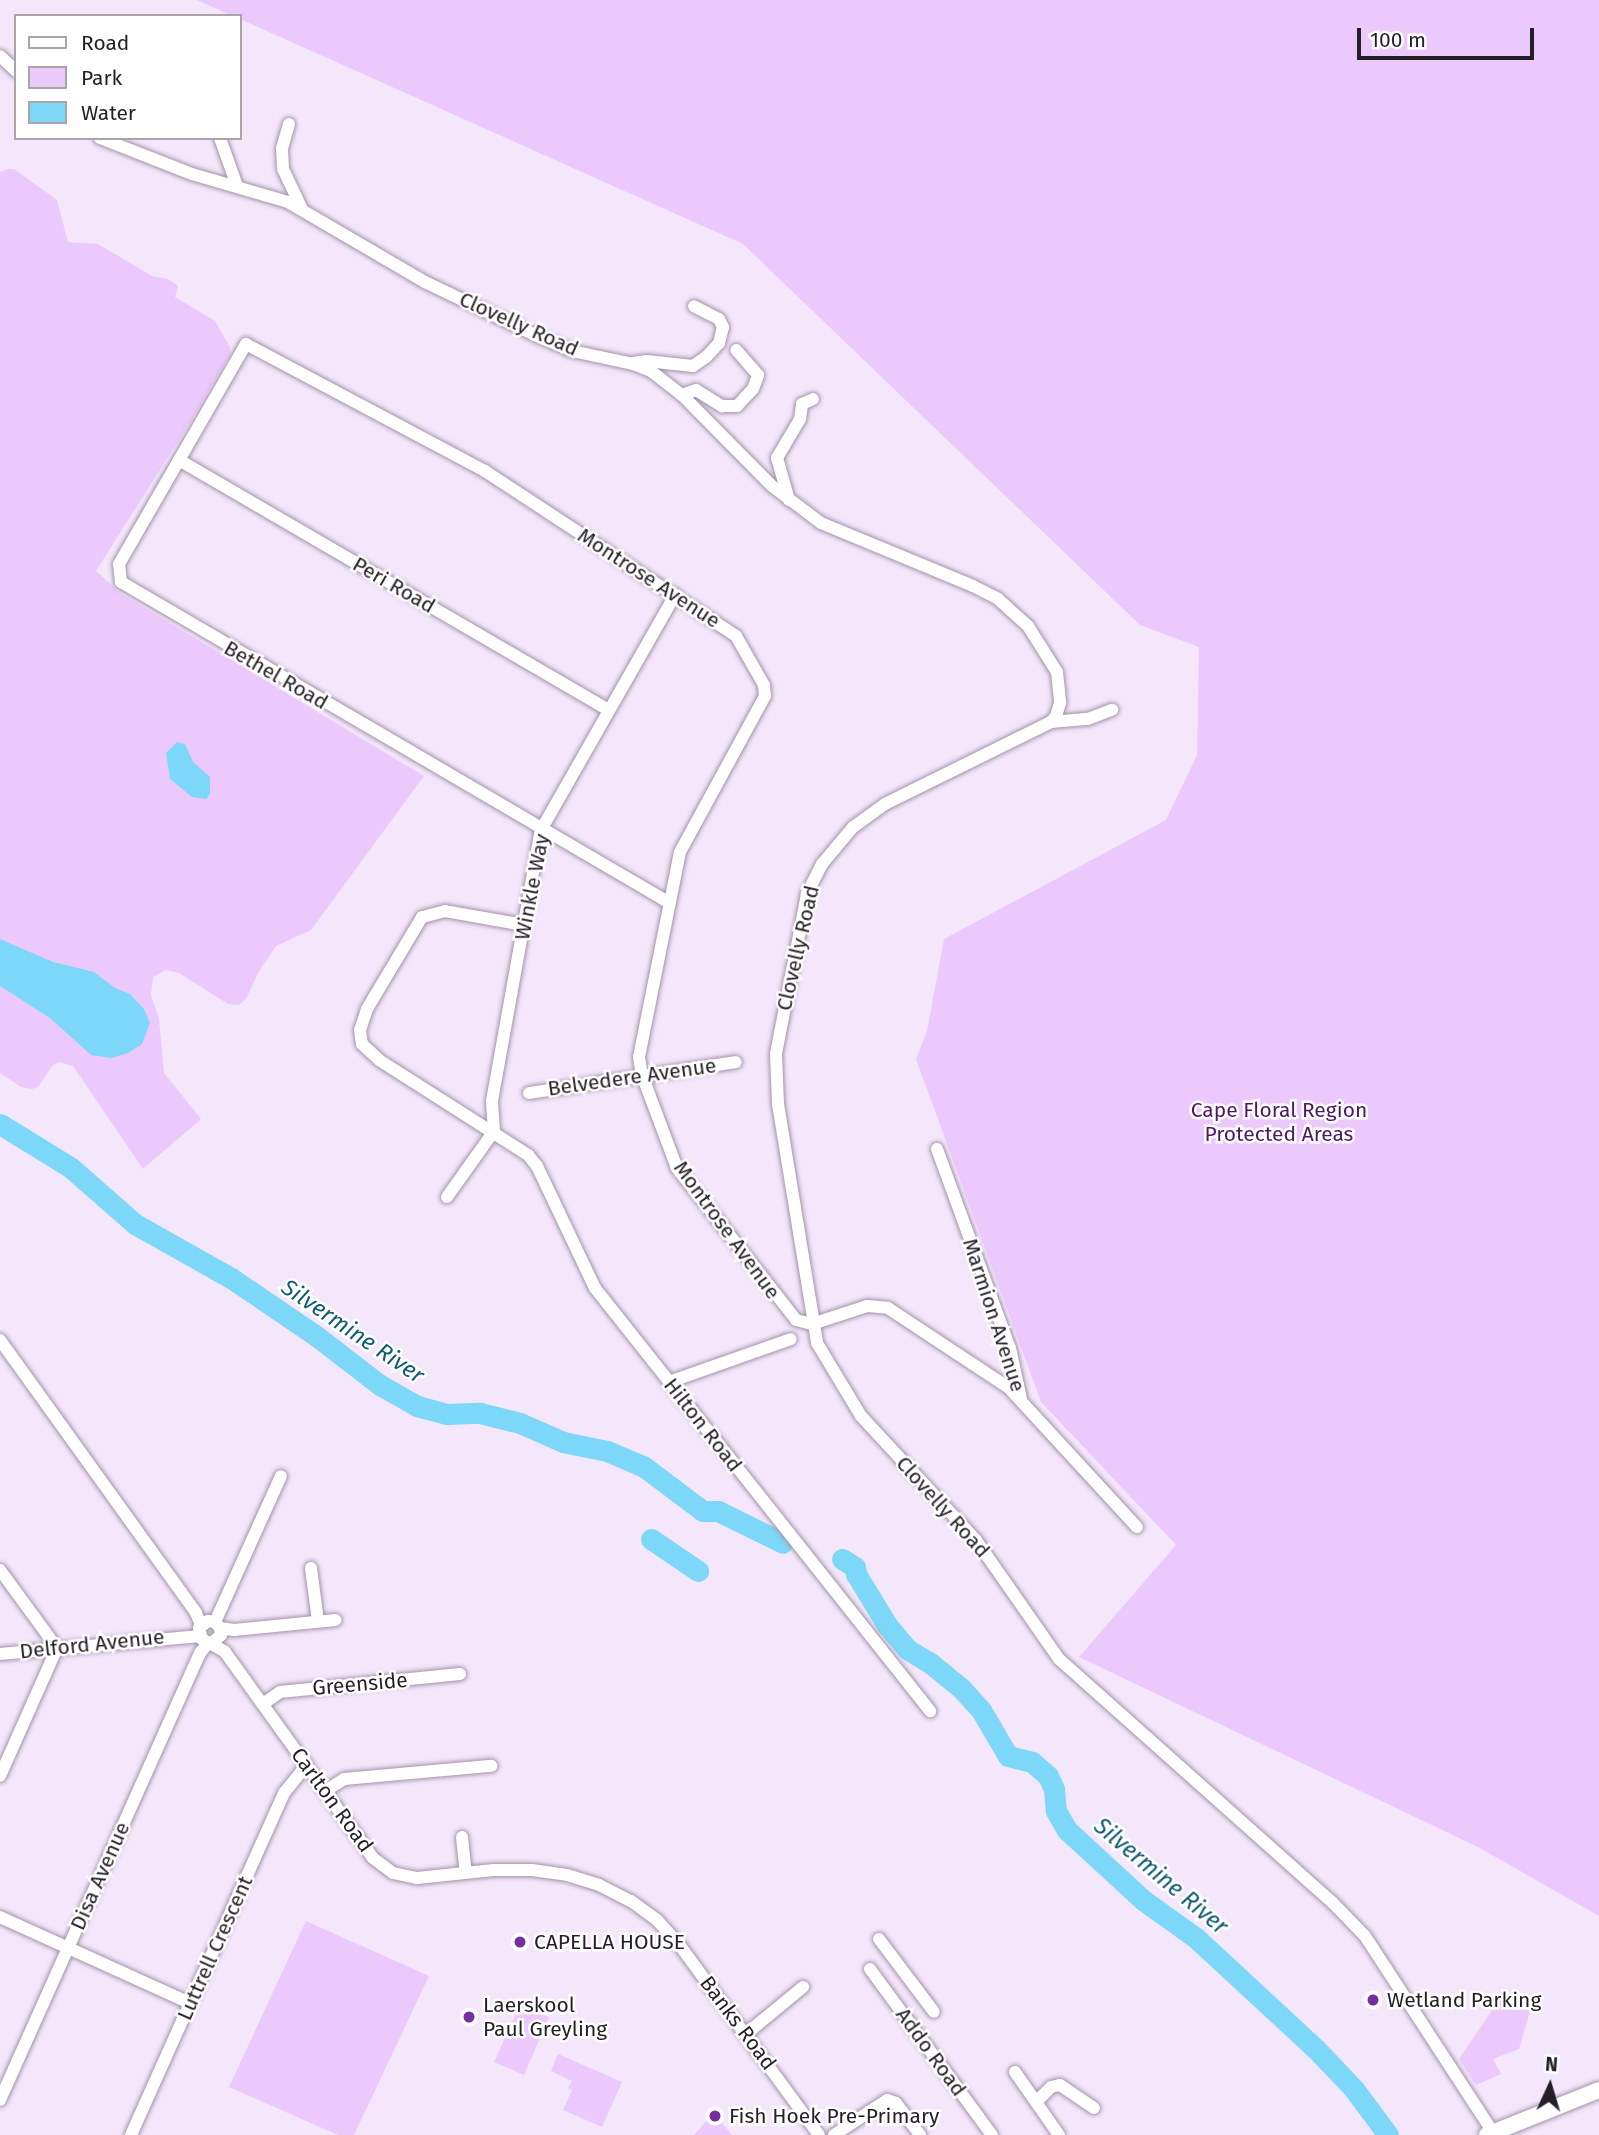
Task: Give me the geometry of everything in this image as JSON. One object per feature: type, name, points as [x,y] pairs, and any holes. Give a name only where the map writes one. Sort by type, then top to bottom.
[{"type":"main road","points":[[1490,2134],[1599,2090]]},
{"type":"street","points":[[0,56],[14,69]]},
{"type":"street","points":[[289,124],[283,142],[283,169],[302,210]]},
{"type":"street","name":"Clovelly Road","points":[[105,140],[158,163],[268,194],[302,210],[425,282],[537,336],[572,351],[633,363],[663,379],[682,395],[789,500],[839,533],[938,570],[998,598],[1028,626],[1056,672],[1060,687],[1059,710],[1051,722],[886,804],[834,847],[807,894],[776,1054],[778,1104],[812,1324],[825,1360],[861,1416],[976,1540],[1059,1659],[1332,1902],[1365,1936],[1490,2134]]},
{"type":"street","points":[[221,140],[237,186]]},
{"type":"street","points":[[633,363],[647,361],[693,366],[706,358],[719,343],[723,327],[719,319],[694,306]]},
{"type":"street","name":"Bethel Road","points":[[246,344],[119,564],[121,582],[668,902]]},
{"type":"street","name":"Montrose Avenue","points":[[246,344],[485,471],[736,636],[766,690],[683,843],[668,902],[640,1049],[642,1075],[681,1174],[783,1308],[796,1320],[812,1324]]},
{"type":"street","points":[[682,395],[696,390],[722,406],[737,406],[753,389],[758,375],[736,350]]},
{"type":"street","points":[[789,500],[777,458],[800,419],[802,404],[813,399]]},
{"type":"street","name":"Peri Road","points":[[179,460],[609,710]]},
{"type":"street","name":"Winkle Way","points":[[494,1131],[492,1101],[541,830],[675,595]]},
{"type":"street","points":[[1051,722],[1088,719],[1112,710]]},
{"type":"street","name":"Hilton Road","points":[[524,925],[444,911],[422,917],[361,1025],[362,1044],[369,1053],[523,1150],[537,1166],[592,1284],[930,1711]]},
{"type":"street","name":"Belvedere Avenue","points":[[529,1093],[736,1062]]},
{"type":"street","points":[[447,1197],[494,1131]]},
{"type":"street","name":"Marmion Avenue","points":[[937,1149],[1010,1348],[1021,1399],[1137,1527]]},
{"type":"street","points":[[812,1324],[867,1306],[883,1307],[1006,1386],[1021,1399]]},
{"type":"street","points":[[669,1382],[791,1339]]},
{"type":"street","name":"Carlton Road","points":[[0,1340],[208,1633],[225,1652],[373,1858],[393,1873],[417,1878],[494,1870]]},
{"type":"street","name":"Disa Avenue","points":[[0,2100],[281,1476]]},
{"type":"street","points":[[311,1567],[318,1621]]},
{"type":"street","points":[[0,1570],[57,1648],[0,1776]]},
{"type":"street","name":"Delford Avenue","points":[[0,1654],[336,1619]]},
{"type":"street","name":"Greenside","points":[[263,1704],[280,1692],[460,1675]]},
{"type":"street","name":"Luttrell Crescent","points":[[131,2135],[284,1793],[306,1766]]},
{"type":"street","points":[[326,1791],[344,1779],[491,1766]]},
{"type":"street","points":[[462,1837],[466,1873]]},
{"type":"street","name":"Banks Road","points":[[494,1870],[532,1870],[566,1875],[599,1885],[631,1901],[657,1920],[678,1943],[819,2135]]},
{"type":"street","points":[[0,1917],[190,2003]]},
{"type":"street","points":[[879,1939],[934,2012]]},
{"type":"street","name":"Addo Road","points":[[870,1969],[992,2135]]},
{"type":"street","points":[[883,1985],[903,1972]]},
{"type":"street","points":[[746,2034],[803,1987]]},
{"type":"street","points":[[1015,2072],[1059,2135]]},
{"type":"street","points":[[1036,2102],[1051,2087],[1060,2085],[1094,2108]]},
{"type":"street","points":[[834,2135],[887,2099],[896,2103],[920,2135]]},
{"type":"green space","name":"Cape Floral Region Protected Areas","points":[[197,0],[1599,0],[1599,1916],[1478,1847],[1079,1657],[1176,1545],[1041,1402],[916,1059],[927,1031],[944,939],[1166,820],[1197,755],[1199,647],[1140,625],[743,244],[242,20],[242,14],[228,14]]},
{"type":"green space","points":[[14,169],[57,200],[68,242],[98,244],[152,276],[168,279],[178,286],[175,297],[215,321],[230,347],[230,354],[194,416],[96,571],[120,593],[424,776],[311,930],[276,946],[259,971],[246,999],[239,1005],[228,1004],[179,973],[166,970],[153,977],[151,995],[159,1019],[164,1073],[201,1119],[143,1169],[73,1066],[59,1062],[53,1065],[38,1087],[32,1089],[21,1087],[0,1073],[0,172]]},
{"type":"green space","points":[[306,1921],[429,1976],[354,2135],[338,2135],[229,2087]]},
{"type":"green space","points":[[1503,1994],[1530,2011],[1519,2049],[1493,2059],[1501,2074],[1476,2085],[1459,2059]]},
{"type":"green space","points":[[520,2005],[549,2017],[524,2075],[494,2062]]},
{"type":"green space","points":[[558,2054],[622,2082],[602,2127],[563,2110],[572,2090],[568,2088],[572,2081],[551,2071]]},
{"type":"green space","points":[[714,2113],[732,2135],[694,2135]]},
{"type":"water","points":[[177,742],[185,744],[193,762],[210,777],[210,794],[206,799],[192,797],[170,779],[166,753]]},
{"type":"water","points":[[0,939],[53,962],[94,972],[115,988],[130,994],[144,1009],[150,1023],[142,1044],[128,1053],[111,1058],[91,1055],[50,1018],[0,986]]},
{"type":"waterway","name":"Silvermine River","points":[[0,1124],[70,1167],[135,1224],[231,1278],[315,1335],[380,1385],[417,1406],[447,1414],[480,1413],[520,1423],[563,1442],[607,1451],[643,1466],[703,1511],[718,1511],[783,1543]]},
{"type":"waterway","points":[[651,1539],[698,1571]]},
{"type":"waterway","name":"Silvermine River","points":[[842,1559],[855,1567],[856,1574],[887,1625],[907,1649],[929,1662],[961,1688],[981,1710],[1008,1756],[1032,1762],[1048,1776],[1054,1789],[1056,1811],[1067,1830],[1143,1900],[1196,1938],[1316,2049],[1354,2089],[1388,2135]]},
{"type":"place","name":"CAPELLA HOUSE","points":[[520,1942]]},
{"type":"place","name":"Wetland Parking","points":[[1373,2000]]},
{"type":"place","name":"Laerskool Paul Greyling","points":[[469,2017]]},
{"type":"place","name":"Fish Hoek Pre-Primary","points":[[715,2116]]}]
